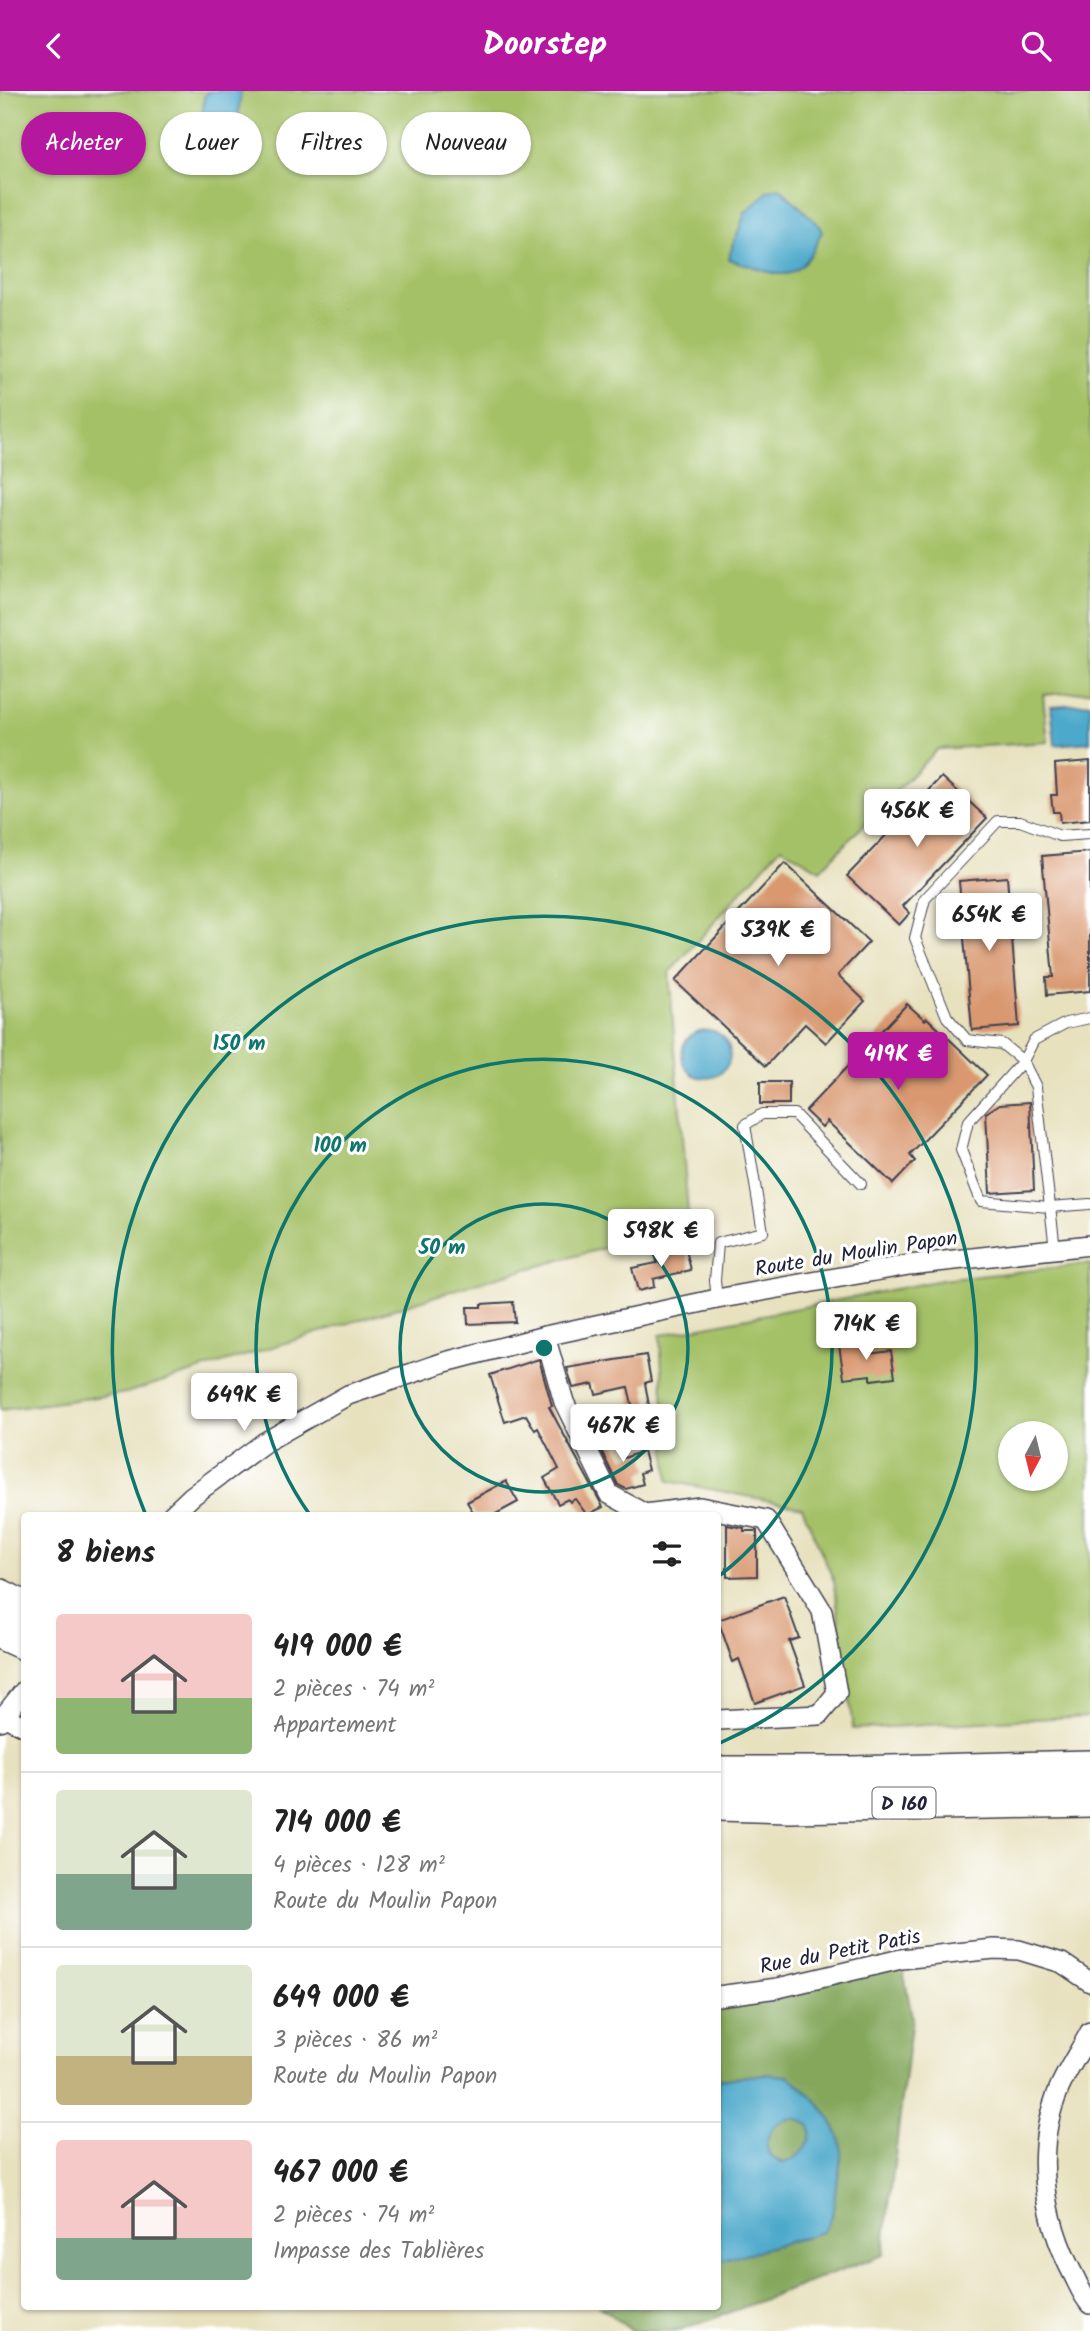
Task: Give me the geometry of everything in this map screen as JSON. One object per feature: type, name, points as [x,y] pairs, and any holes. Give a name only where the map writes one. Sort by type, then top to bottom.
[{"type":"highway","points":[[0,1598],[17,1630]]},
{"type":"highway","name":"D 160","points":[[721,1773],[851,1774],[1090,1768]]},
{"type":"highway","name":"D 160","points":[[721,1803],[789,1805],[1090,1798]]},
{"type":"street","name":"Route du Moulin Papon","points":[[175,1512],[192,1496],[265,1442],[348,1395],[445,1362],[545,1336],[717,1299],[909,1265],[1090,1245]]},
{"type":"street","points":[[545,1336],[564,1402],[609,1494],[641,1512]]},
{"type":"street","points":[[661,1512],[700,1507],[766,1520],[822,1611],[837,1693],[819,1715],[721,1720]]},
{"type":"street","points":[[21,1695],[2,1719],[21,1724]]},
{"type":"street","name":"Rue du Petit Patis","points":[[721,1996],[778,1988],[901,1959],[995,1949],[1018,1950],[1062,1963],[1090,1982]]},
{"type":"street","points":[[1090,2032],[1058,2090],[1048,2131],[1044,2173],[1050,2220],[1065,2259],[1090,2304]]},
{"type":"lane","points":[[1055,1249],[1036,1087],[1023,1061],[1002,1045],[967,1040],[947,1017],[915,938],[925,899],[998,821],[1020,821],[1060,836],[1090,834]]},
{"type":"lane","points":[[1090,1018],[1066,1023],[1034,1040],[1023,1061],[968,1122],[961,1150],[981,1201],[1049,1207],[1090,1204]]},
{"type":"lane","points":[[717,1299],[715,1281],[718,1244],[763,1232],[746,1125],[762,1114],[794,1114],[861,1184]]},
{"type":"green space","points":[[0,91],[1090,91],[1090,691],[1043,695],[1048,742],[937,749],[820,870],[781,847],[669,973],[689,1225],[483,1281],[126,1393],[0,1410]]},
{"type":"green space","points":[[1090,1264],[1090,1716],[853,1729],[834,1581],[802,1507],[668,1481],[660,1335],[941,1280]]},
{"type":"green space","points":[[901,1959],[912,2017],[883,2255],[680,2331],[632,2331],[604,2310],[721,2310],[721,2007]]},
{"type":"water","points":[[211,91],[239,91],[239,112],[203,112],[204,96]]},
{"type":"water","points":[[780,188],[818,224],[822,232],[803,264],[784,274],[728,259],[745,213],[769,191]]},
{"type":"water","points":[[1090,703],[1090,742],[1055,745],[1051,706]]},
{"type":"water","points":[[706,1030],[723,1037],[730,1054],[723,1071],[706,1078],[689,1071],[682,1054],[689,1037]]},
{"type":"water","points":[[765,2074],[788,2076],[809,2093],[832,2122],[840,2143],[840,2166],[833,2211],[822,2232],[721,2261],[721,2080]],"holes":[[[789,2119],[797,2119],[809,2125],[808,2143],[790,2161],[784,2163],[770,2154],[767,2140],[774,2127]]]},
{"type":"building","points":[[1090,761],[1090,820],[1060,823],[1059,812],[1053,812],[1051,795],[1057,795],[1055,764]]},
{"type":"building","points":[[942,777],[987,818],[903,906],[910,913],[899,925],[847,876]]},
{"type":"building","points":[[1090,852],[1090,991],[1047,995],[1046,977],[1053,977],[1042,856]]},
{"type":"building","points":[[785,863],[869,942],[838,975],[865,1001],[826,1043],[805,1024],[766,1066],[675,981]]},
{"type":"building","points":[[1007,877],[1019,1026],[972,1030],[959,881]]},
{"type":"building","points":[[907,1004],[925,1020],[927,1018],[987,1075],[910,1155],[915,1161],[893,1184],[827,1121],[822,1127],[805,1111]]},
{"type":"building","points":[[760,1082],[789,1082],[789,1104],[760,1104]]},
{"type":"building","points":[[1030,1102],[1034,1190],[990,1193],[986,1113],[1000,1104]]},
{"type":"building","points":[[686,1250],[691,1270],[653,1279],[654,1287],[638,1291],[632,1268],[657,1263],[656,1256]]},
{"type":"building","points":[[513,1302],[515,1322],[468,1324],[467,1307]]},
{"type":"building","points":[[866,1341],[868,1354],[891,1351],[895,1377],[871,1380],[871,1375],[844,1378],[839,1345]]},
{"type":"building","points":[[646,1355],[651,1381],[645,1383],[649,1406],[633,1409],[628,1387],[596,1394],[593,1384],[573,1388],[567,1368]]},
{"type":"building","points":[[539,1359],[552,1406],[549,1407],[603,1507],[593,1512],[585,1512],[575,1499],[558,1504],[544,1478],[559,1469],[538,1428],[535,1430],[526,1415],[505,1422],[490,1375]]},
{"type":"building","points":[[609,1435],[624,1458],[643,1451],[648,1470],[640,1473],[643,1484],[626,1489],[618,1485],[597,1442]]},
{"type":"building","points":[[506,1481],[518,1502],[500,1512],[473,1512],[467,1502]]},
{"type":"building","points":[[727,1525],[744,1528],[744,1531],[757,1531],[757,1576],[727,1577]]},
{"type":"building","points":[[784,1596],[799,1638],[789,1641],[805,1685],[755,1703],[739,1659],[733,1662],[721,1628],[721,1619]]}]
